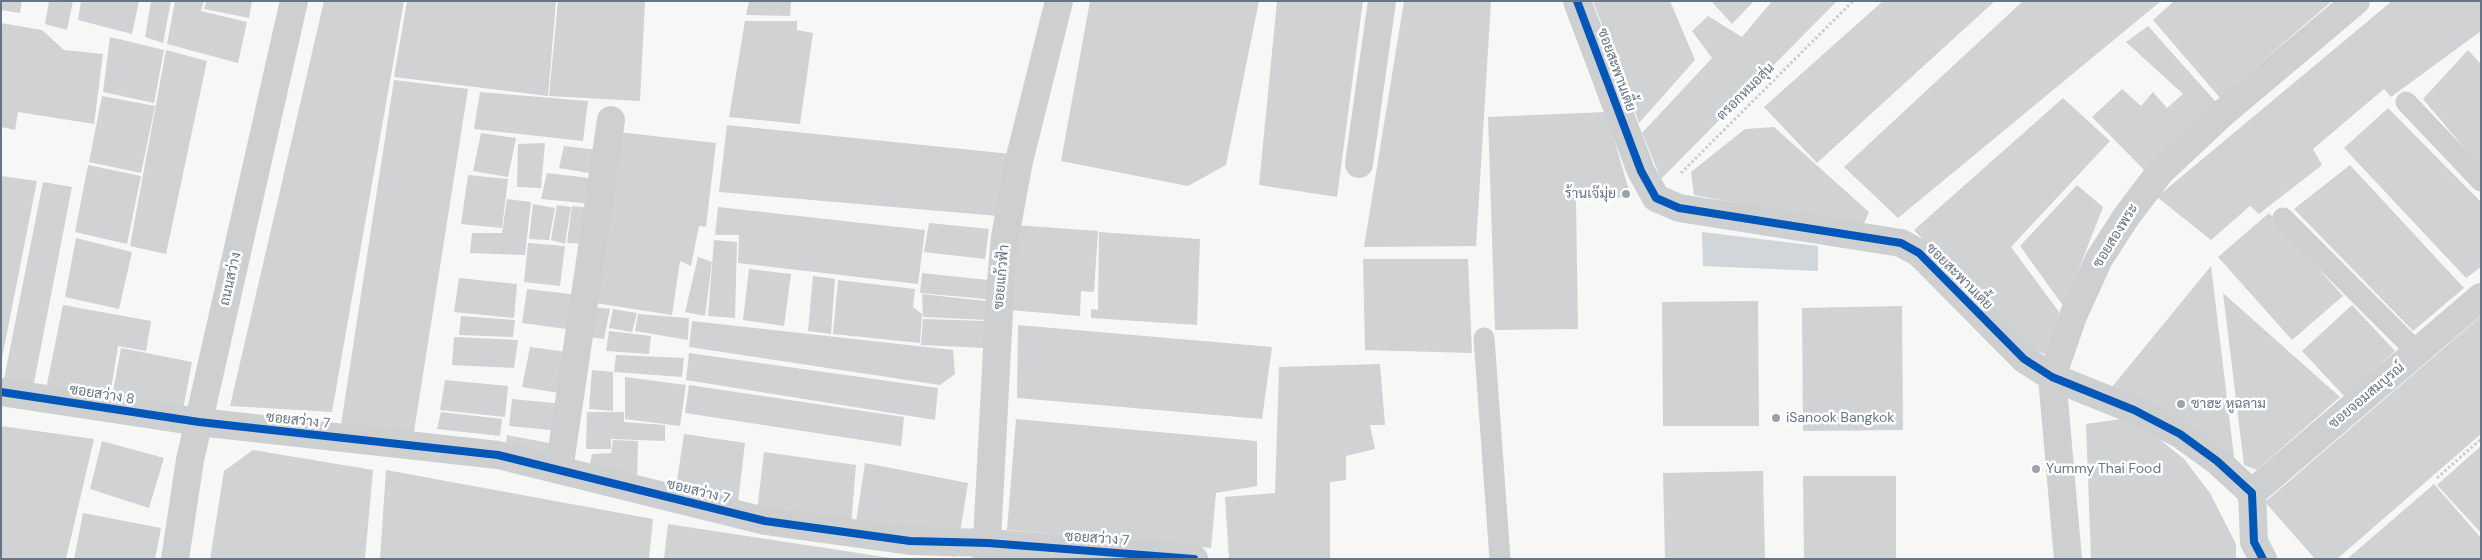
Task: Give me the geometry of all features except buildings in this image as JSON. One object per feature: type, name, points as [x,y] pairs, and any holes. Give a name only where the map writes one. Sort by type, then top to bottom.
[{"type":"street","name":"ถนนสว่าง","points":[[175,559],[190,460],[294,1]]},
{"type":"street","name":"ซอยแก้วฟ้า","points":[[987,551],[1000,293],[1005,237],[1019,161],[1059,1]]},
{"type":"street","points":[[1359,164],[1382,1]]},
{"type":"street","name":"ซอยสะพานเตี้ย","points":[[1577,1],[1641,172],[1656,198],[1679,208],[1901,243],[1919,253],[2024,359],[2052,377],[2134,410],[2180,434],[2217,461],[2252,493]]},
{"type":"street","name":"ซอยสองพระ","points":[[2068,559],[2052,377],[2073,316],[2099,259],[2126,217],[2160,172],[2222,113],[2356,1]]},
{"type":"street","points":[[559,470],[611,120]]},
{"type":"street","name":"ซอยจอมสมบูรณ์","points":[[2252,493],[2418,353],[2481,297]]},
{"type":"street","name":"ซอยสว่าง 8","points":[[1,392],[199,422]]},
{"type":"street","name":"ซอยสว่าง 7","points":[[199,422],[498,455],[765,521],[910,541],[987,551],[1194,559]]},
{"type":"street","points":[[2252,493],[2254,542],[2263,559]]},
{"type":"lane","points":[[2406,102],[2481,181]]},
{"type":"lane","points":[[2283,218],[2418,353]]},
{"type":"lane","points":[[1484,338],[1500,559]]},
{"type":"path","points":[[2437,478],[2481,439]]},
{"type":"shaded area","points":[[1702,232],[1818,246],[1818,271],[1703,266]]},
{"type":"cycle path","points":[[1577,1],[1641,171],[1656,198],[1679,208],[1901,243],[1919,253],[2024,359],[2052,377],[2134,410],[2180,434],[2217,461],[2252,493],[2254,542],[2263,559]]},
{"type":"cycle path","points":[[1,392],[199,422],[498,455],[765,521],[910,541],[988,543],[1194,559]]},
{"type":"place","name":"ร้านเจ๊มุ่ย","points":[[1626,194]]},
{"type":"place","name":"ซาฮะ หูฉลาม","points":[[2181,404]]},
{"type":"place","name":"iSanook Bangkok","points":[[1776,418]]},
{"type":"place","name":"Yummy Thai Food","points":[[2036,469]]}]
